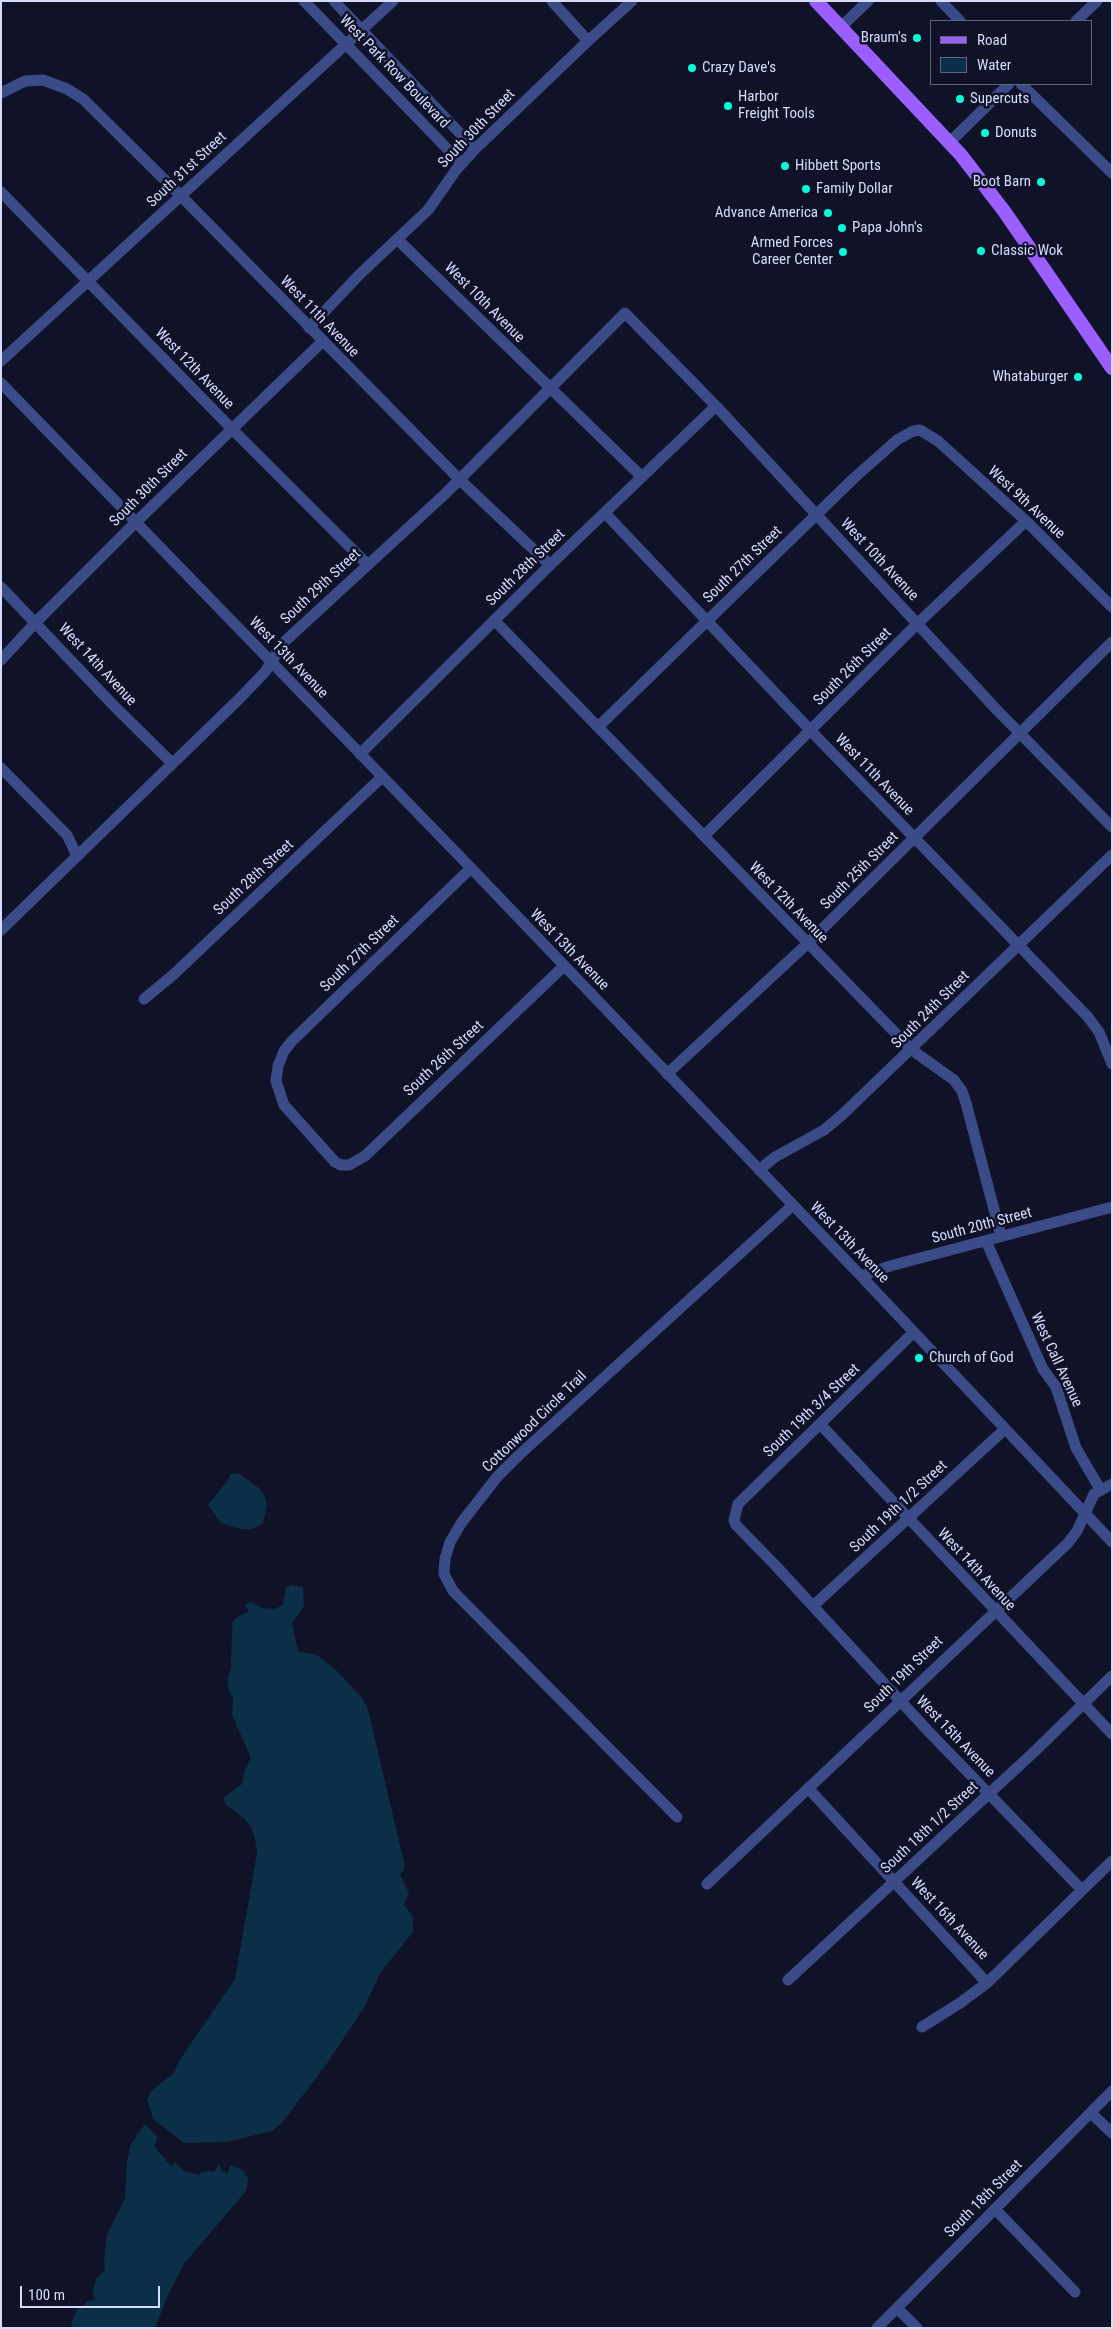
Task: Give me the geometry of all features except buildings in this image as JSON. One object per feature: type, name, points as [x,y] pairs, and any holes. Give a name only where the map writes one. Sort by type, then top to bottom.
[{"type":"main road","points":[[816,1],[950,142],[1004,211],[1110,361]]},
{"type":"street","name":"West Park Row Boulevard","points":[[304,1],[462,163]]},
{"type":"street","name":"West Park Row Boulevard","points":[[334,1],[475,149]]},
{"type":"street","name":"South 31st Street","points":[[1,361],[87,281],[182,197],[393,1]]},
{"type":"street","points":[[552,1],[588,41]]},
{"type":"street","name":"South 30th Street","points":[[308,328],[428,210],[462,163],[475,149],[632,1]]},
{"type":"street","points":[[841,27],[868,1]]},
{"type":"street","points":[[941,1],[959,20]]},
{"type":"street","points":[[1077,20],[1097,1]]},
{"type":"street","name":"West 11th Avenue","points":[[1,93],[25,81],[43,80],[67,89],[83,99],[459,479],[550,565]]},
{"type":"street","points":[[950,142],[1008,85]]},
{"type":"street","points":[[1022,85],[1112,174]]},
{"type":"street","name":"West 12th Avenue","points":[[1,192],[231,428],[367,564]]},
{"type":"street","name":"West 10th Avenue","points":[[398,239],[642,477]]},
{"type":"street","name":"West 10th Avenue","points":[[625,313],[716,406],[1019,733],[1112,827]]},
{"type":"street","name":"South 29th Street","points":[[1,930],[239,699],[265,672],[283,643],[459,479],[625,313]]},
{"type":"street","name":"South 30th Street","points":[[1,660],[36,622],[135,523],[322,342]]},
{"type":"street","name":"West 13th Avenue","points":[[1,383],[471,868],[1112,1542]]},
{"type":"street","name":"South 28th Street","points":[[360,754],[550,565],[716,406]]},
{"type":"street","name":"West 9th Avenue","points":[[913,431],[920,430],[938,441],[1026,522],[1112,607]]},
{"type":"street","name":"South 27th Street","points":[[598,727],[816,515],[896,440],[913,431]]},
{"type":"street","name":"West 11th Avenue","points":[[605,513],[811,731],[1088,1017],[1109,1048],[1112,1064]]},
{"type":"street","name":"South 26th Street","points":[[704,836],[918,624],[1026,522]]},
{"type":"street","name":"West 14th Avenue","points":[[1,587],[115,707],[172,763]]},
{"type":"street","name":"West 12th Avenue","points":[[494,620],[912,1050],[954,1080],[962,1091],[1001,1236]]},
{"type":"street","name":"South 25th Street","points":[[666,1074],[807,944],[1112,642]]},
{"type":"street","points":[[1,768],[67,836],[76,856]]},
{"type":"street","name":"South 28th Street","points":[[144,999],[173,975],[382,777]]},
{"type":"street","name":"South 24th Street","points":[[759,1170],[775,1157],[824,1130],[912,1050],[1018,944],[1112,856]]},
{"type":"street","name":"South 27th Street","points":[[341,1165],[335,1162],[284,1105],[276,1081],[278,1066],[284,1051],[292,1040],[471,868]]},
{"type":"street","name":"South 26th Street","points":[[341,1165],[354,1163],[365,1156],[563,966]]},
{"type":"street","name":"Cottonwood Circle Trail","points":[[677,1817],[452,1591],[446,1580],[445,1559],[450,1542],[462,1522],[498,1477],[518,1456],[792,1206]]},
{"type":"street","name":"South 20th Street","points":[[861,1276],[890,1266],[1112,1207]]},
{"type":"street","name":"West Call Avenue","points":[[986,1241],[1043,1369],[1056,1387],[1076,1448],[1100,1489]]},
{"type":"street","name":"South 19th 3/4 Street","points":[[735,1513],[738,1504],[914,1332]]},
{"type":"street","name":"West 14th Avenue","points":[[820,1424],[994,1611],[1112,1734]]},
{"type":"street","name":"South 19th 1/2 Street","points":[[813,1606],[1006,1430]]},
{"type":"street","points":[[1100,1489],[1112,1484]]},
{"type":"street","name":"South 19th Street","points":[[707,1884],[1068,1543],[1077,1531],[1094,1494],[1100,1489]]},
{"type":"street","name":"West 15th Avenue","points":[[735,1513],[734,1520],[736,1525],[1082,1890]]},
{"type":"street","name":"South 18th 1/2 Street","points":[[788,1980],[989,1794],[1112,1676]]},
{"type":"street","name":"West 16th Avenue","points":[[808,1788],[987,1982]]},
{"type":"street","points":[[922,2027],[960,2003],[987,1982],[1112,1861]]},
{"type":"street","name":"South 18th Street","points":[[877,2328],[1112,2091]]},
{"type":"street","points":[[1091,2113],[1112,2133]]},
{"type":"street","points":[[995,2209],[1074,2292]]},
{"type":"street","points":[[897,2308],[917,2328]]},
{"type":"water","points":[[238,1473],[260,1489],[265,1497],[267,1506],[263,1523],[253,1529],[241,1529],[221,1523],[208,1505],[229,1479],[230,1474]]},
{"type":"water","points":[[292,1585],[303,1587],[304,1606],[292,1623],[298,1651],[317,1655],[336,1670],[363,1699],[368,1709],[405,1867],[400,1875],[409,1893],[404,1904],[413,1917],[413,1932],[380,1973],[365,2006],[328,2062],[282,2123],[272,2131],[227,2142],[184,2143],[153,2119],[147,2099],[152,2090],[174,2073],[179,2061],[235,1979],[257,1853],[251,1827],[244,1818],[226,1805],[223,1798],[242,1784],[244,1772],[251,1758],[232,1715],[233,1699],[228,1688],[228,1676],[231,1669],[233,1621],[240,1615],[249,1612],[245,1605],[250,1602],[263,1608],[275,1609],[283,1605],[286,1587]]},
{"type":"water","points":[[145,2124],[158,2137],[154,2146],[171,2166],[175,2162],[184,2171],[198,2175],[206,2171],[214,2172],[219,2165],[223,2172],[228,2173],[230,2165],[243,2170],[248,2179],[246,2191],[184,2264],[168,2295],[155,2328],[73,2328],[71,2324],[78,2308],[84,2306],[86,2302],[96,2299],[92,2294],[97,2278],[105,2270],[104,2259],[107,2235],[125,2198],[127,2161],[131,2144]]},
{"type":"place","name":"Braum's","points":[[917,38]]},
{"type":"place","name":"Crazy Dave's","points":[[692,68]]},
{"type":"place","name":"Supercuts","points":[[960,99]]},
{"type":"place","name":"Harbor Freight Tools","points":[[728,106]]},
{"type":"place","name":"Donuts","points":[[985,133]]},
{"type":"place","name":"Hibbett Sports","points":[[785,166]]},
{"type":"place","name":"Boot Barn","points":[[1041,182]]},
{"type":"place","name":"Family Dollar","points":[[806,189]]},
{"type":"place","name":"Advance America","points":[[828,213]]},
{"type":"place","name":"Papa John's","points":[[842,228]]},
{"type":"place","name":"Classic Wok","points":[[981,251]]},
{"type":"place","name":"Armed Forces Career Center","points":[[843,252]]},
{"type":"place","name":"Whataburger","points":[[1078,377]]},
{"type":"place","name":"Church of God","points":[[919,1358]]}]
